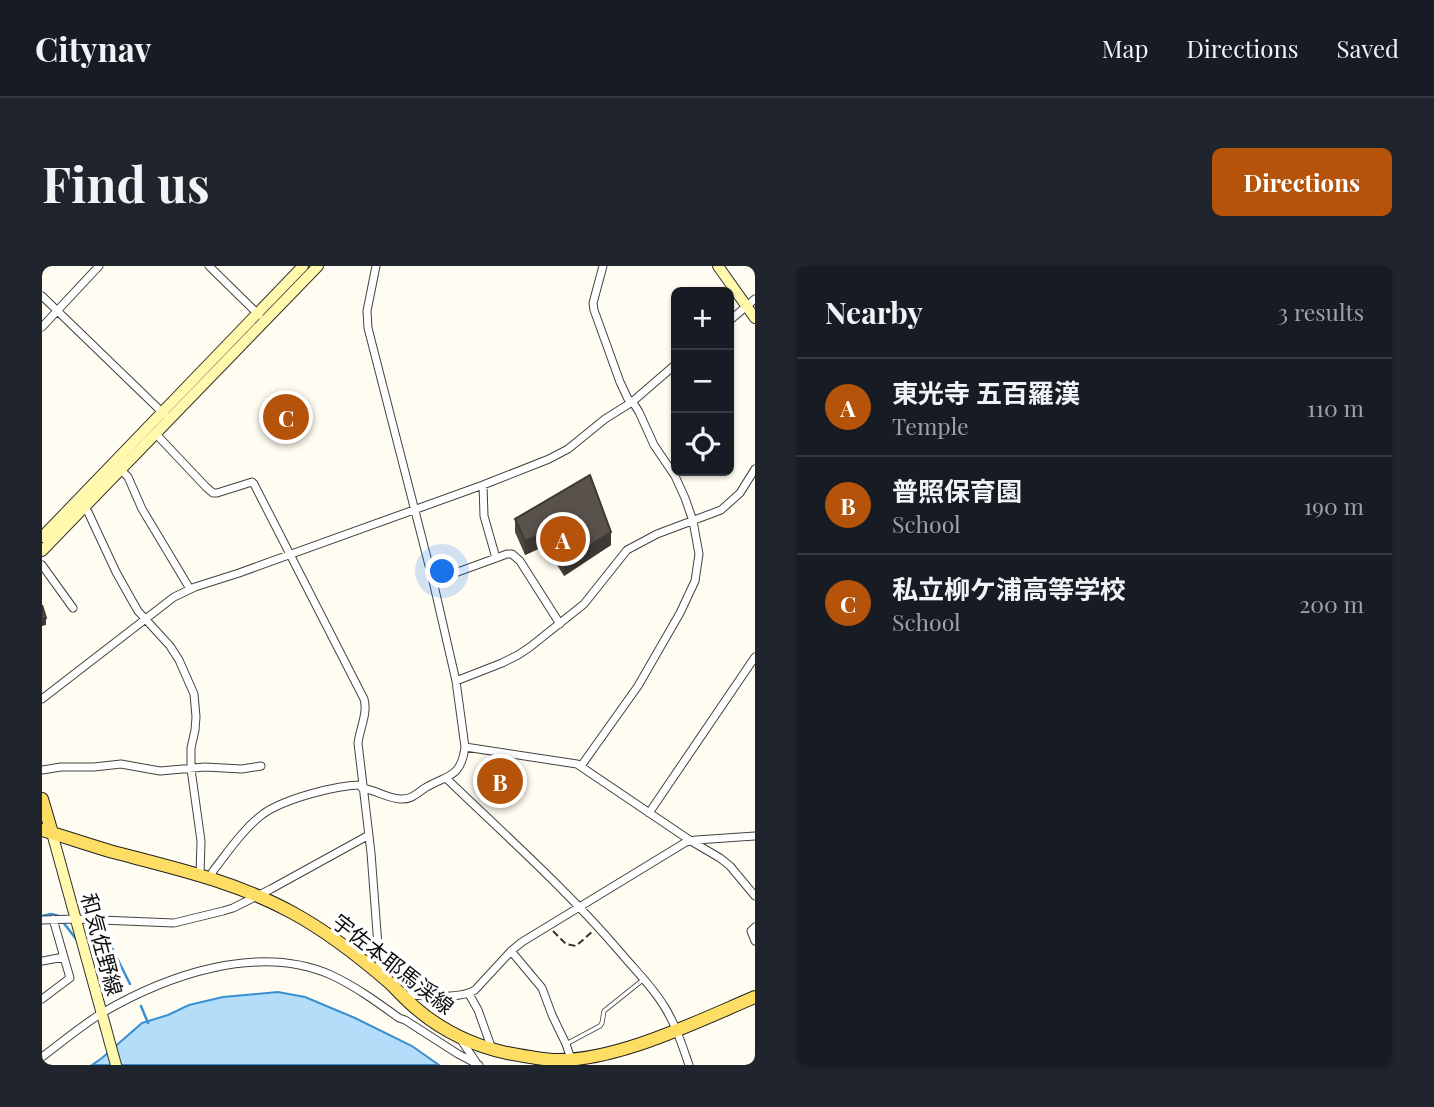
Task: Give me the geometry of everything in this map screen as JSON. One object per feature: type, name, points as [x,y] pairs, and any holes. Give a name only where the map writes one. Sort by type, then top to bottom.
[{"type":"main road","points":[[42,799],[47,832]]},
{"type":"main road","name":"宇佐本耶馬渓線","points":[[47,832],[205,876],[257,896],[304,919],[339,943],[428,1017],[457,1035],[492,1049],[535,1059],[572,1062],[677,1029],[755,997]]},
{"type":"street","points":[[42,327],[99,266]]},
{"type":"street","points":[[209,266],[261,317]]},
{"type":"street","points":[[261,317],[303,266]]},
{"type":"street","points":[[42,537],[261,317],[318,266]]},
{"type":"street","points":[[84,508],[138,611],[175,653],[194,694],[196,717],[191,769],[205,876],[213,871],[239,837],[272,809],[321,791],[362,786],[389,797],[407,799],[426,787],[447,779],[458,768],[465,747],[456,681],[367,320],[376,266]]},
{"type":"street","points":[[581,766],[642,680],[689,596],[695,581],[699,554],[693,521],[685,498],[654,445],[639,412],[620,383],[593,307],[603,266]]},
{"type":"street","points":[[718,266],[751,303],[755,318]]},
{"type":"street","points":[[42,296],[165,416]]},
{"type":"street","points":[[734,317],[751,303]]},
{"type":"street","points":[[42,698],[174,597],[549,459],[568,449],[605,419],[632,402],[671,368]]},
{"type":"street","points":[[42,551],[155,433],[165,416]]},
{"type":"street","points":[[155,433],[213,493],[252,482],[254,484],[364,699],[366,705],[358,743],[369,835],[380,976]]},
{"type":"street","points":[[120,469],[128,477],[142,509],[190,589]]},
{"type":"street","points":[[456,681],[519,655],[561,624],[591,596],[627,550],[657,534],[721,510],[740,493],[755,469]]},
{"type":"street","points":[[483,485],[484,516],[496,558]]},
{"type":"street","points":[[433,581],[512,554],[561,624]]},
{"type":"street","points":[[42,565],[73,608]]},
{"type":"street","points":[[649,813],[755,657]]},
{"type":"street","points":[[465,747],[570,762],[581,766],[730,866],[755,897]]},
{"type":"street","points":[[42,769],[121,764],[160,771],[261,766]]},
{"type":"street","points":[[447,779],[579,906],[644,979],[658,996],[677,1029],[689,1065]]},
{"type":"street","name":"和気佐野線","points":[[47,832],[76,919],[116,1065]]},
{"type":"street","points":[[42,920],[174,923],[223,911],[257,896],[369,835]]},
{"type":"street","points":[[401,995],[469,994],[511,951],[548,925],[691,841],[755,836]]},
{"type":"street","points":[[42,999],[70,978],[53,919]]},
{"type":"street","points":[[755,927],[751,931],[755,941]]},
{"type":"street","points":[[511,951],[540,985],[572,1062]]},
{"type":"street","points":[[42,961],[64,957]]},
{"type":"street","points":[[42,1057],[155,985],[215,968],[269,961],[318,971],[347,984],[398,1018],[479,1065]]},
{"type":"street","points":[[469,994],[478,1010],[492,1049]]},
{"type":"street","points":[[457,1035],[479,1065]]},
{"type":"lane","points":[[566,1044],[600,1026],[604,1011],[644,979]]},
{"type":"path","points":[[548,925],[566,944],[576,946],[598,926]]},
{"type":"water","points":[[278,992],[305,997],[355,1018],[412,1046],[439,1065],[92,1065],[142,1023],[189,1005],[223,997]]},
{"type":"building","points":[[590,475],[611,532],[564,562],[545,533],[525,541],[515,519]]},
{"type":"waterway","points":[[42,916],[59,916]]},
{"type":"waterway","points":[[63,922],[76,939]]},
{"type":"waterway","points":[[88,948],[109,942],[130,984]]},
{"type":"waterway","points":[[141,1006],[148,1023]]},
{"type":"place","name":"私立柳ケ浦高等学校","points":[[286,417]]},
{"type":"place","name":"東光寺 五百羅漢","points":[[563,539]]},
{"type":"place","name":"普照保育園","points":[[500,781]]}]
